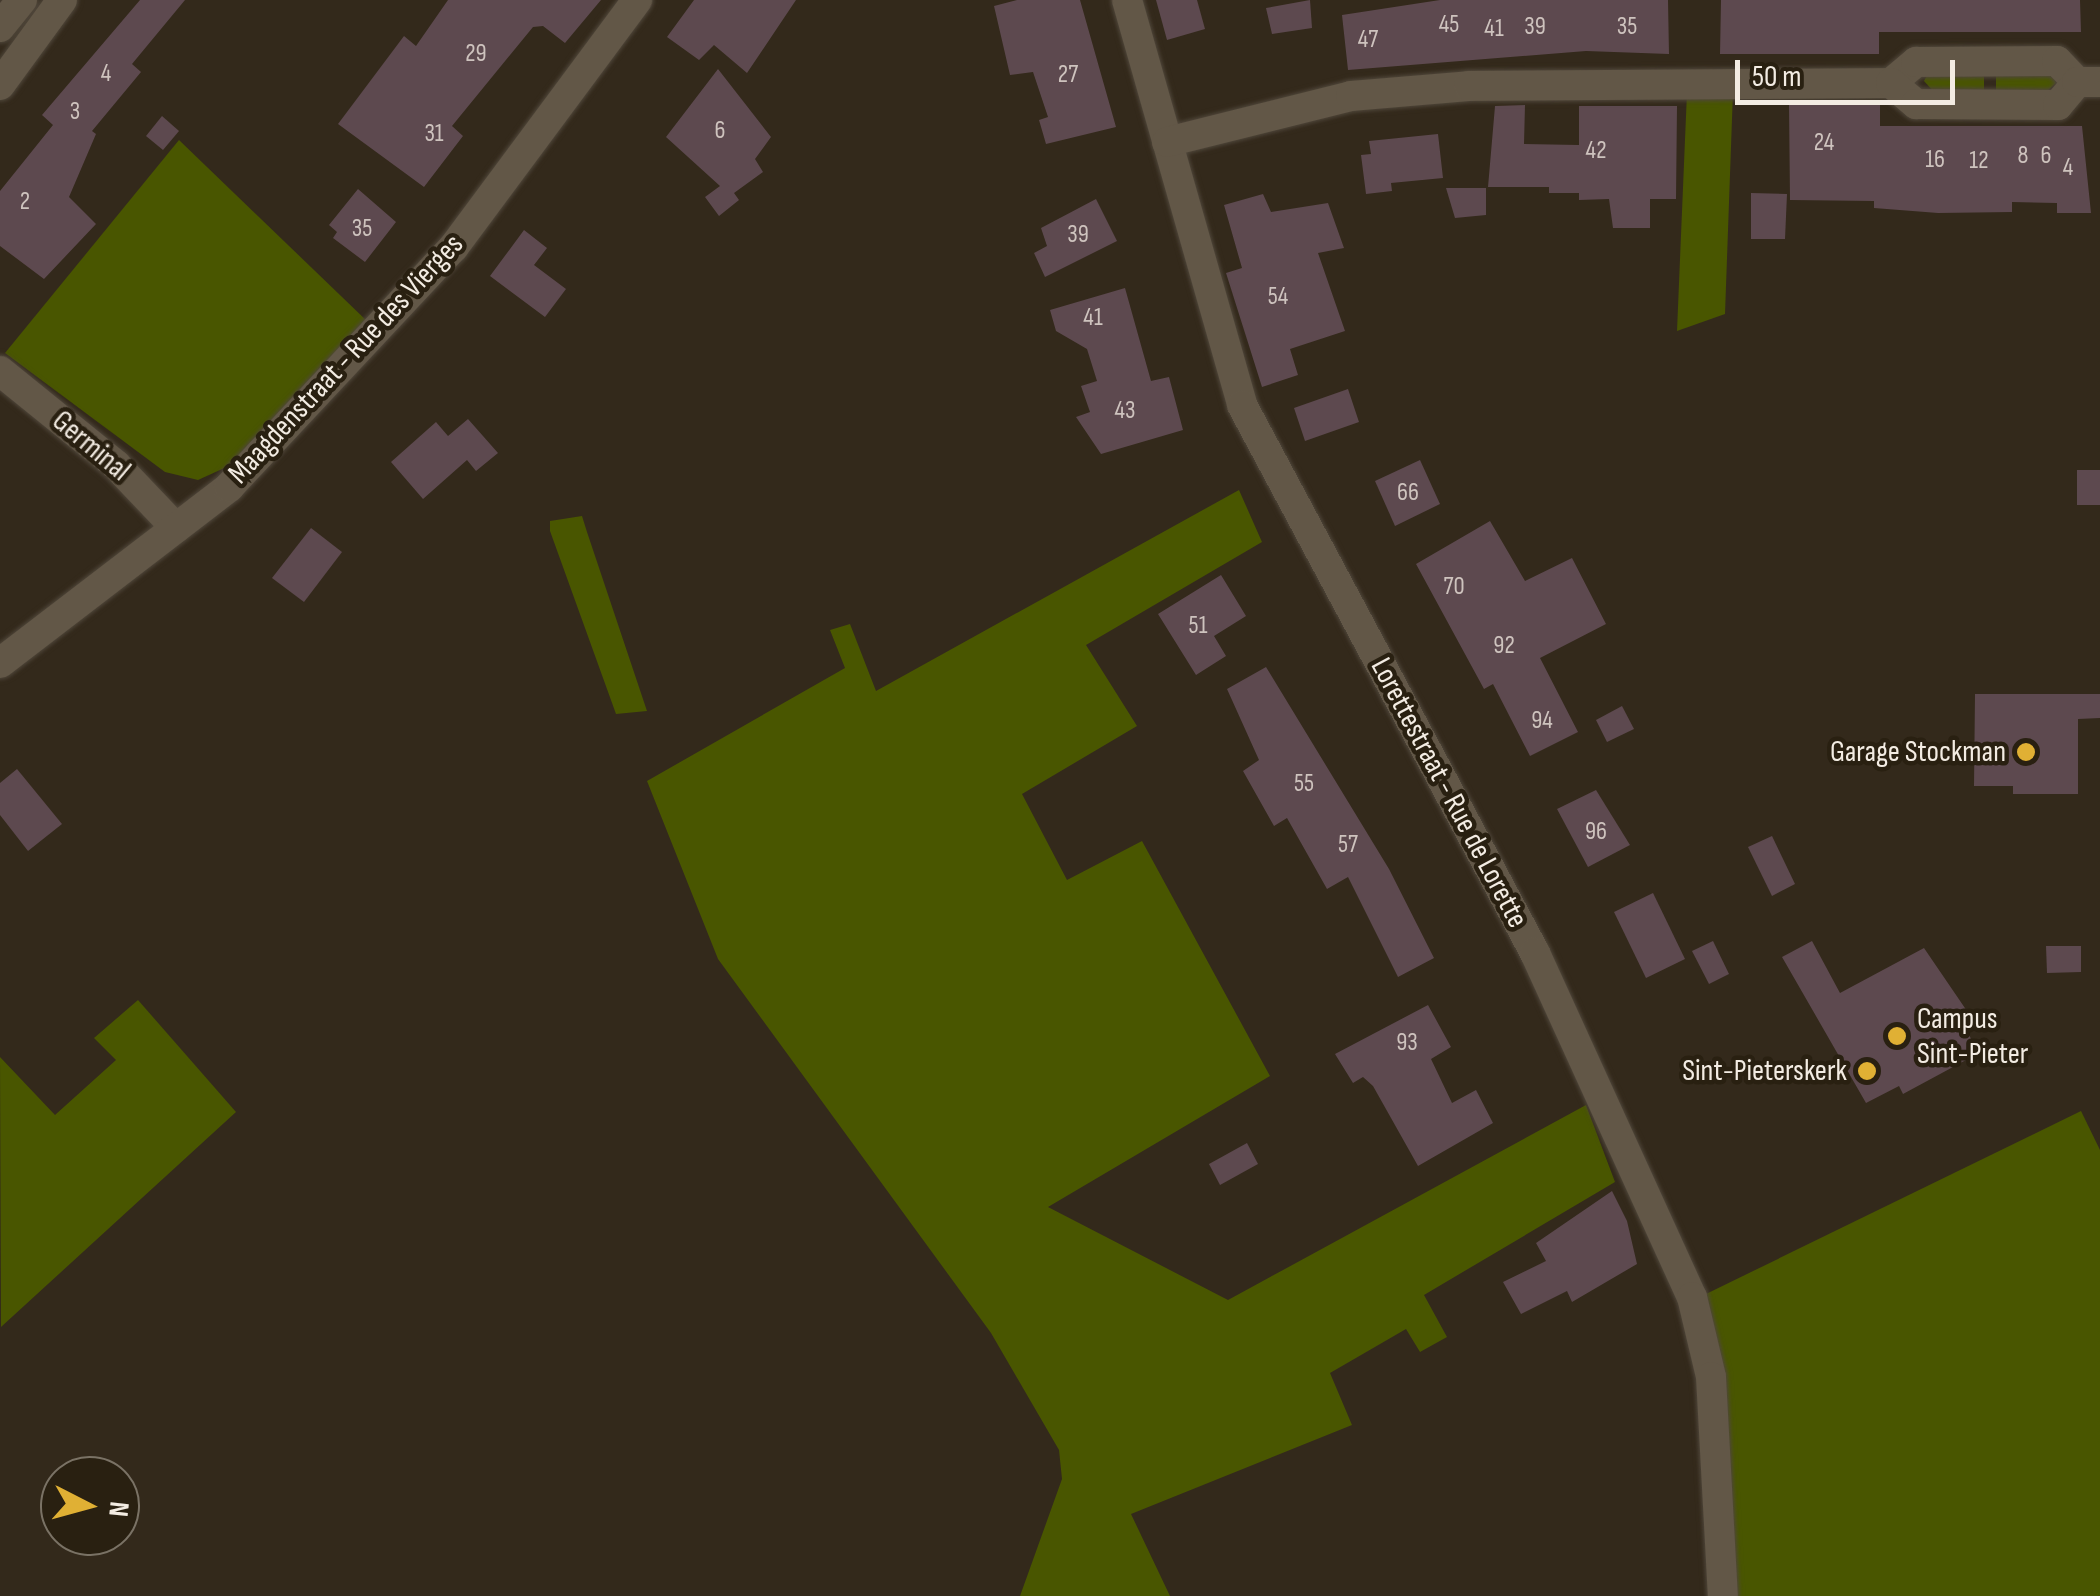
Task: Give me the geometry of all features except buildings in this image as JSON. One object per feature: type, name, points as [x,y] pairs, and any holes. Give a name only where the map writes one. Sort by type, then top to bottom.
[{"type":"street","points":[[0,27],[22,0]]},
{"type":"street","points":[[0,85],[62,0]]},
{"type":"street","name":"Maagdenstraat - Rue des Vierges","points":[[0,663],[229,487],[452,248],[637,0]]},
{"type":"street","name":"Lorettestraat - Rue de Lorette","points":[[1127,0],[1252,427],[1535,953],[1692,1296],[1711,1377],[1723,1596]]},
{"type":"street","points":[[1167,142],[1352,96],[1414,90],[1892,83],[1916,62],[2056,61],[2089,82],[2058,104],[1916,104],[1892,83]]},
{"type":"street","name":"Germinal","points":[[0,371],[116,466],[176,528]]},
{"type":"green space","points":[[1996,71],[2053,76],[2056,83],[2046,92],[1996,91]]},
{"type":"green space","points":[[1984,72],[1984,92],[1933,91],[1924,81],[1927,75]]},
{"type":"green space","points":[[1733,91],[1725,314],[1677,331],[1687,92]]},
{"type":"green space","points":[[179,140],[368,322],[231,465],[198,480],[165,472],[5,353]]},
{"type":"green space","points":[[1239,490],[1262,542],[1086,645],[1137,726],[1022,794],[1067,880],[1142,841],[1270,1076],[1048,1207],[1228,1300],[1586,1105],[1615,1182],[1424,1295],[1447,1337],[1420,1352],[1406,1329],[1330,1373],[1352,1425],[1131,1514],[1170,1596],[1020,1596],[1062,1479],[1059,1450],[991,1333],[718,959],[647,781],[845,668],[830,630],[850,624],[876,691]]},
{"type":"green space","points":[[582,516],[647,711],[616,714],[550,531],[550,521]]},
{"type":"green space","points":[[138,1000],[236,1112],[1,1327],[0,1057],[55,1115],[116,1060],[94,1038]]},
{"type":"green space","points":[[2081,1111],[2100,1150],[2100,1596],[1737,1596],[1706,1294]]},
{"type":"place","name":"Garage Stockman","points":[[2026,752]]},
{"type":"place","name":"Campus Sint-Pieter","points":[[1897,1036]]},
{"type":"place","name":"Sint-Pieterskerk","points":[[1867,1071]]}]
